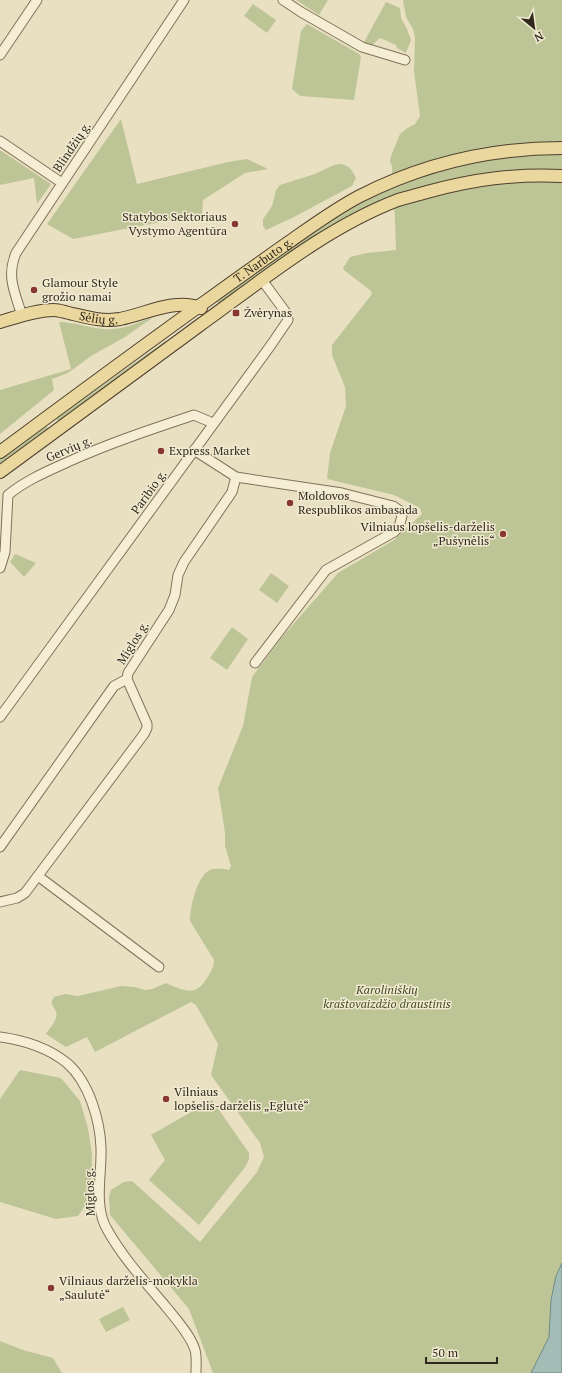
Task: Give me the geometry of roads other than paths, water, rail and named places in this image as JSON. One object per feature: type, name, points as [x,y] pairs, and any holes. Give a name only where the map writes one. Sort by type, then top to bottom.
[{"type":"main road","name":"T. Narbuto g.","points":[[0,452],[322,218],[359,197],[392,181],[444,163],[485,154],[540,148],[562,148]]},
{"type":"main road","name":"T. Narbuto g.","points":[[0,472],[262,280],[340,228],[399,200],[452,185],[490,178],[533,175],[562,176]]},
{"type":"main road","name":"Sėlių g.","points":[[0,322],[44,311],[55,310],[94,319],[107,320],[121,318],[152,309],[182,305],[198,307],[205,310],[219,311]]},
{"type":"street","points":[[0,55],[37,0]]},
{"type":"street","name":"Blindžių g.","points":[[22,316],[12,284],[10,272],[16,253],[27,234],[184,0]]},
{"type":"street","points":[[283,0],[362,47],[406,60]]},
{"type":"street","points":[[0,141],[62,183]]},
{"type":"street","name":"Paribio g.","points":[[0,717],[288,320],[288,314],[262,280]]},
{"type":"street","name":"Gervių g.","points":[[0,568],[5,552],[8,495],[15,489],[33,477],[76,458],[137,434],[194,415],[213,423]]},
{"type":"street","points":[[194,450],[236,477],[342,493],[393,506],[399,510],[402,516],[399,527],[394,532],[326,570],[255,663]]},
{"type":"street","name":"Miglos g.","points":[[0,902],[22,896],[144,734],[147,728],[146,719],[127,679],[128,674],[131,667],[169,610],[175,594],[178,575],[184,562],[232,492],[236,477]]},
{"type":"street","points":[[0,846],[114,686],[127,679]]},
{"type":"street","points":[[38,876],[158,967]]},
{"type":"street","name":"Miglos g.","points":[[0,1037],[20,1040],[41,1048],[67,1064],[90,1096],[99,1125],[101,1148],[100,1216],[116,1244],[174,1316],[191,1342],[195,1350],[196,1372]]},
{"type":"water","points":[[562,1263],[562,1373],[531,1373],[549,1337],[551,1300],[556,1276]]},
{"type":"place","name":"Statybos Sektoriaus Vystymo Agentūra","points":[[235,224]]},
{"type":"place","name":"Glamour Style grožio namai","points":[[34,290]]},
{"type":"place","name":"Žvėrynas","points":[[236,313]]},
{"type":"place","name":"Express Market","points":[[161,451]]},
{"type":"place","name":"Moldovos Respublikos ambasada","points":[[290,503]]},
{"type":"place","name":"Vilniaus lopšelis-darželis „Pušynėlis“","points":[[503,534]]},
{"type":"place","name":"Vilniaus lopšelis-darželis „Eglutė“","points":[[166,1099]]},
{"type":"place","name":"Vilniaus darželis-mokykla „Saulutė“","points":[[51,1288]]},
{"type":"park label","name":"Karoliniškių kraštovaizdžio draustinis","points":[[387,997]]}]
